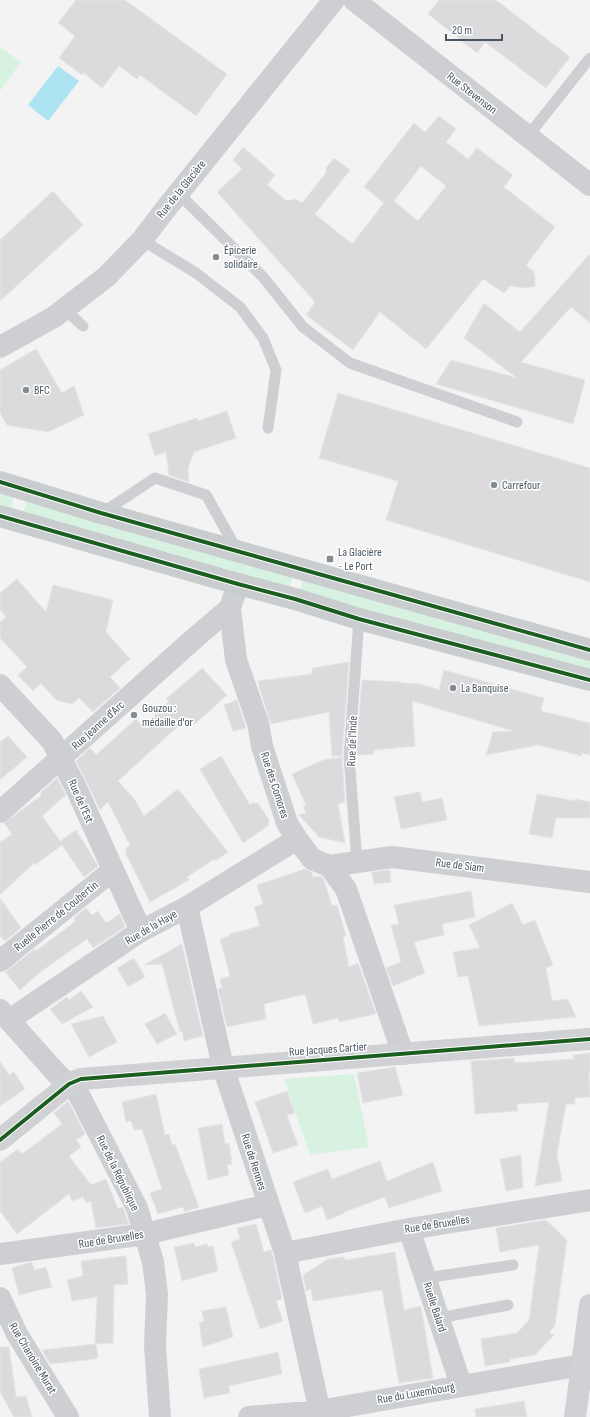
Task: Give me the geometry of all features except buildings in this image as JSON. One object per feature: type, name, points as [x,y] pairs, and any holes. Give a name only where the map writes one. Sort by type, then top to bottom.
[{"type":"main road","points":[[0,482],[101,514],[590,650]]},
{"type":"main road","points":[[0,516],[295,599],[359,619],[590,680]]},
{"type":"street","name":"Rue de la Glacière","points":[[0,347],[54,317],[106,277],[142,240],[178,193],[334,0]]},
{"type":"street","name":"Rue Stevenson","points":[[354,0],[590,185]]},
{"type":"street","name":"Rue des Comores","points":[[238,584],[230,608],[236,660],[258,723],[262,746],[287,823],[312,859],[329,866],[346,889],[403,1054]]},
{"type":"street","name":"Rue Jeanne d'Arc","points":[[0,812],[230,608]]},
{"type":"street","points":[[196,637],[214,637],[224,644],[236,660]]},
{"type":"street","name":"Rue de l'Est","points":[[0,685],[52,741],[141,931]]},
{"type":"street","name":"Rue de la Haye","points":[[4,1015],[141,931],[187,907],[297,839]]},
{"type":"street","name":"Rue de Siam","points":[[329,866],[392,857],[590,882]]},
{"type":"street","name":"Ruelle Pierre de Coubertin","points":[[0,961],[112,871]]},
{"type":"street","name":"Rue de Rennes","points":[[187,907],[223,1067],[285,1253],[320,1414]]},
{"type":"street","name":"Rue de la République","points":[[4,1015],[57,1074],[78,1093],[137,1208],[153,1262],[157,1294],[154,1346],[160,1417]]},
{"type":"street","name":"Rue Jacques Cartier","points":[[69,1084],[81,1080],[223,1067],[590,1039]]},
{"type":"street","points":[[0,1140],[69,1084]]},
{"type":"street","name":"Rue de Bruxelles","points":[[285,1253],[409,1229],[590,1200]]},
{"type":"street","name":"Rue de Bruxelles","points":[[0,1254],[145,1234],[268,1205]]},
{"type":"street","name":"Ruelle Balard","points":[[409,1229],[461,1385]]},
{"type":"street","name":"Rue Chanoine Murat","points":[[0,1298],[17,1334],[68,1417]]},
{"type":"street","points":[[575,1417],[586,1364],[590,1306]]},
{"type":"street","name":"Rue du Luxembourg","points":[[249,1417],[320,1414],[461,1385],[586,1364]]},
{"type":"lane","points":[[528,136],[590,58]]},
{"type":"lane","points":[[178,193],[263,277],[303,327],[350,363],[517,422]]},
{"type":"lane","points":[[142,240],[196,273],[240,307],[263,338],[276,370],[268,428]]},
{"type":"lane","points":[[64,309],[83,326]]},
{"type":"lane","points":[[101,514],[155,478],[206,495],[238,552]]},
{"type":"lane","name":"Rue de l'Inde","points":[[357,862],[350,757],[359,619]]},
{"type":"lane","points":[[425,1278],[513,1265]]},
{"type":"lane","points":[[439,1318],[508,1305]]},
{"type":"green space","points":[[0,47],[21,62],[0,91]]},
{"type":"green space","points":[[0,489],[15,493],[10,511],[0,508]]},
{"type":"green space","points":[[27,497],[294,572],[289,590],[23,515]]},
{"type":"green space","points":[[304,576],[590,656],[590,675],[299,593]]},
{"type":"green space","points":[[354,1074],[369,1147],[310,1155],[284,1079]]},
{"type":"water","points":[[58,66],[79,81],[48,121],[28,105]]},
{"type":"cycle path","points":[[0,482],[101,513],[590,650]]},
{"type":"cycle path","points":[[0,516],[295,599],[359,619],[590,680]]},
{"type":"cycle path","points":[[0,1140],[69,1084],[81,1079],[590,1039]]},
{"type":"place","name":"Épicerie solidaire","points":[[216,257]]},
{"type":"place","name":"BFC","points":[[26,390]]},
{"type":"place","name":"Carrefour","points":[[494,485]]},
{"type":"place","name":"La Glacière - Le Port","points":[[330,559]]},
{"type":"place","name":"La Banquise","points":[[453,688]]},
{"type":"place","name":"Gouzou : médaille d'or","points":[[134,715]]}]
